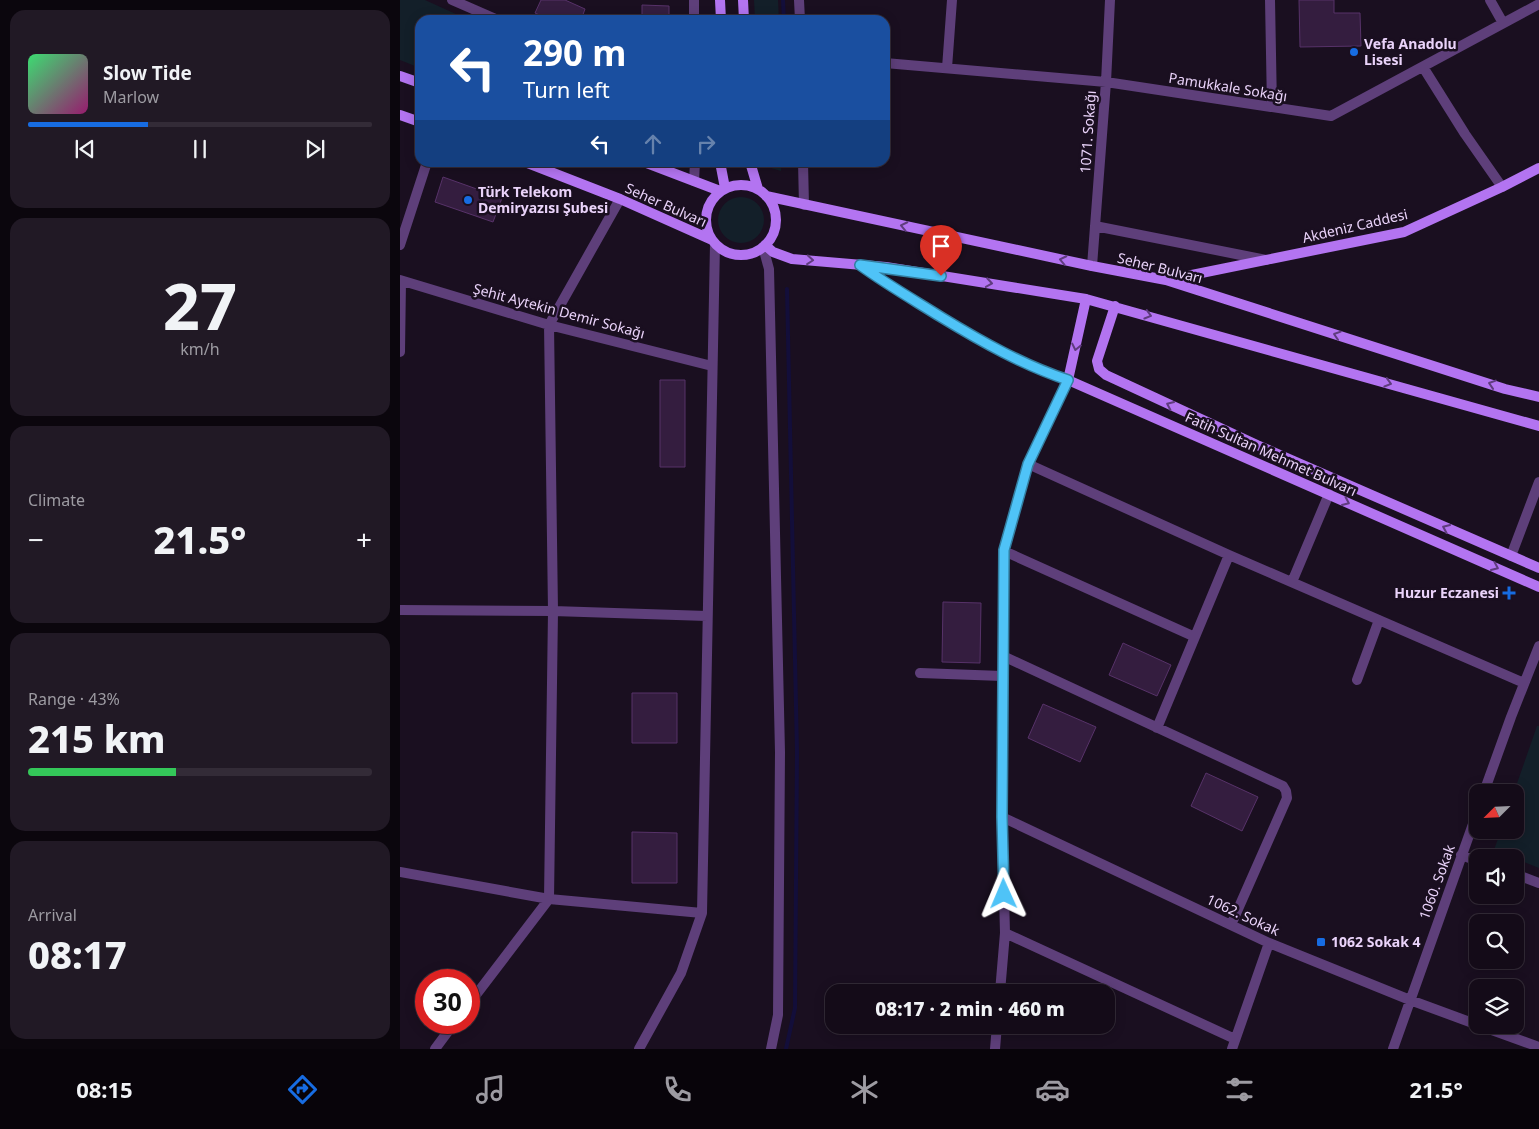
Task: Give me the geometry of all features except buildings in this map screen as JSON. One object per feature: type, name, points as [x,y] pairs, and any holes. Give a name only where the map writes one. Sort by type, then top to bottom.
[{"type":"main road","points":[[720,0],[721,15]]},
{"type":"main road","points":[[743,0],[744,15]]},
{"type":"main road","points":[[400,76],[415,81]]},
{"type":"main road","points":[[400,115],[415,120]]},
{"type":"main road","name":"Seher Bulvarı","points":[[538,167],[620,199],[713,242]]},
{"type":"main road","points":[[657,167],[694,181],[723,189]]},
{"type":"main road","points":[[721,167],[723,189]]},
{"type":"main road","points":[[752,167],[762,192],[772,204],[776,214],[776,224],[773,233],[764,246],[752,254],[742,255],[727,252],[713,242],[706,226],[706,216],[708,206],[713,198],[723,189],[739,184],[762,192]]},
{"type":"main road","name":"Akdeniz Caddesi","points":[[1166,280],[1404,232],[1539,168]]},
{"type":"main road","name":"Seher Bulvarı","points":[[762,192],[804,205],[1166,280],[1505,389],[1539,397]]},
{"type":"main road","points":[[764,246],[773,252],[792,258],[886,267],[1086,299],[1539,426]]},
{"type":"main road","points":[[1068,380],[1086,299]]},
{"type":"main road","name":"Fatih Sultan Mehmet Bulvarı","points":[[1115,306],[1097,361],[1099,369],[1106,375],[1258,445],[1539,568]]},
{"type":"main road","name":"Fatih Sultan Mehmet Bulvarı","points":[[1068,380],[1539,587]]},
{"type":"street","points":[[452,0],[486,15]]},
{"type":"street","points":[[694,0],[694,15]]},
{"type":"street","points":[[800,0],[800,15]]},
{"type":"street","points":[[947,68],[952,0]]},
{"type":"street","name":"1071. Sokağı","points":[[1092,266],[1106,82],[1110,0]]},
{"type":"street","points":[[1270,0],[1272,107]]},
{"type":"street","points":[[1490,0],[1503,23]]},
{"type":"street","name":"Pamukkale Sokağı","points":[[890,63],[1106,82],[1331,116],[1539,4]]},
{"type":"street","points":[[1423,67],[1465,134],[1502,187]]},
{"type":"street","points":[[400,245],[425,167]]},
{"type":"street","points":[[694,181],[695,167]]},
{"type":"street","points":[[803,167],[804,205]]},
{"type":"street","points":[[480,990],[549,899],[553,611],[549,325],[620,199]]},
{"type":"street","points":[[1095,226],[1267,260]]},
{"type":"street","points":[[639,1049],[680,973],[702,913],[713,242]]},
{"type":"street","points":[[764,246],[769,269],[780,752],[778,1015],[771,1049]]},
{"type":"street","points":[[860,265],[972,336],[1029,366],[1068,380],[1028,464],[1004,550],[1002,676],[1004,933],[1001,984]]},
{"type":"street","points":[[400,352],[401,280]]},
{"type":"street","name":"Şehit Aytekin Demir Sokağı","points":[[401,280],[549,325],[712,366]]},
{"type":"street","points":[[1028,464],[1524,683]]},
{"type":"street","points":[[1511,556],[1539,482]]},
{"type":"street","points":[[1292,582],[1329,494]]},
{"type":"street","points":[[1004,550],[1195,637]]},
{"type":"street","points":[[1157,728],[1229,554]]},
{"type":"street","points":[[400,610],[553,611],[707,616]]},
{"type":"street","points":[[1357,680],[1378,620]]},
{"type":"street","points":[[1487,784],[1539,646]]},
{"type":"street","points":[[1003,656],[1280,784],[1286,791],[1286,798],[1231,925]]},
{"type":"street","points":[[920,673],[1002,676]]},
{"type":"street","name":"1062. Sokak","points":[[1002,817],[1269,943],[1469,1022]]},
{"type":"street","name":"1060. Sokak","points":[[1393,1049],[1469,834]]},
{"type":"street","points":[[1461,855],[1469,858]]},
{"type":"street","points":[[400,872],[549,899],[702,913]]},
{"type":"street","points":[[1524,877],[1539,883]]},
{"type":"street","points":[[1004,933],[1233,1044],[1269,943]]},
{"type":"street","points":[[435,1049],[446,1034]]},
{"type":"street","points":[[995,1049],[996,1034]]},
{"type":"street","name":"1062. Sokak","points":[[1503,1034],[1539,1047]]},
{"type":"shaded area","points":[[400,0],[425,0],[458,15],[415,15],[415,66],[400,60]]},
{"type":"shaded area","points":[[754,0],[778,0],[779,15],[755,15]]},
{"type":"shaded area","points":[[770,167],[781,167],[781,171]]},
{"type":"shaded area","points":[[737,197],[745,197],[754,201],[760,207],[764,220],[760,233],[754,239],[745,243],[737,243],[728,239],[722,233],[718,224],[718,216],[722,207],[728,201]]},
{"type":"shaded area","points":[[1537,726],[1539,726],[1539,868],[1524,862],[1524,849],[1494,849],[1498,839],[1524,839],[1524,784],[1517,784]]},
{"type":"waterway","points":[[783,0],[784,15]]},
{"type":"waterway","points":[[786,1049],[795,1008],[797,752],[787,289]]},
{"type":"place","name":"Vefa Anadolu Lisesi","points":[[1354,52]]},
{"type":"place","name":"Türk Telekom Demiryazısı Şubesi","points":[[468,200]]},
{"type":"place","name":"Huzur Eczanesi","points":[[1509,593]]},
{"type":"place","name":"1062 Sokak 4","points":[[1321,942]]},
{"type":"route","points":[[941,276],[886,267],[860,265],[972,336],[1029,366],[1068,380],[1028,464],[1004,550],[1002,817],[1004,894]]}]
